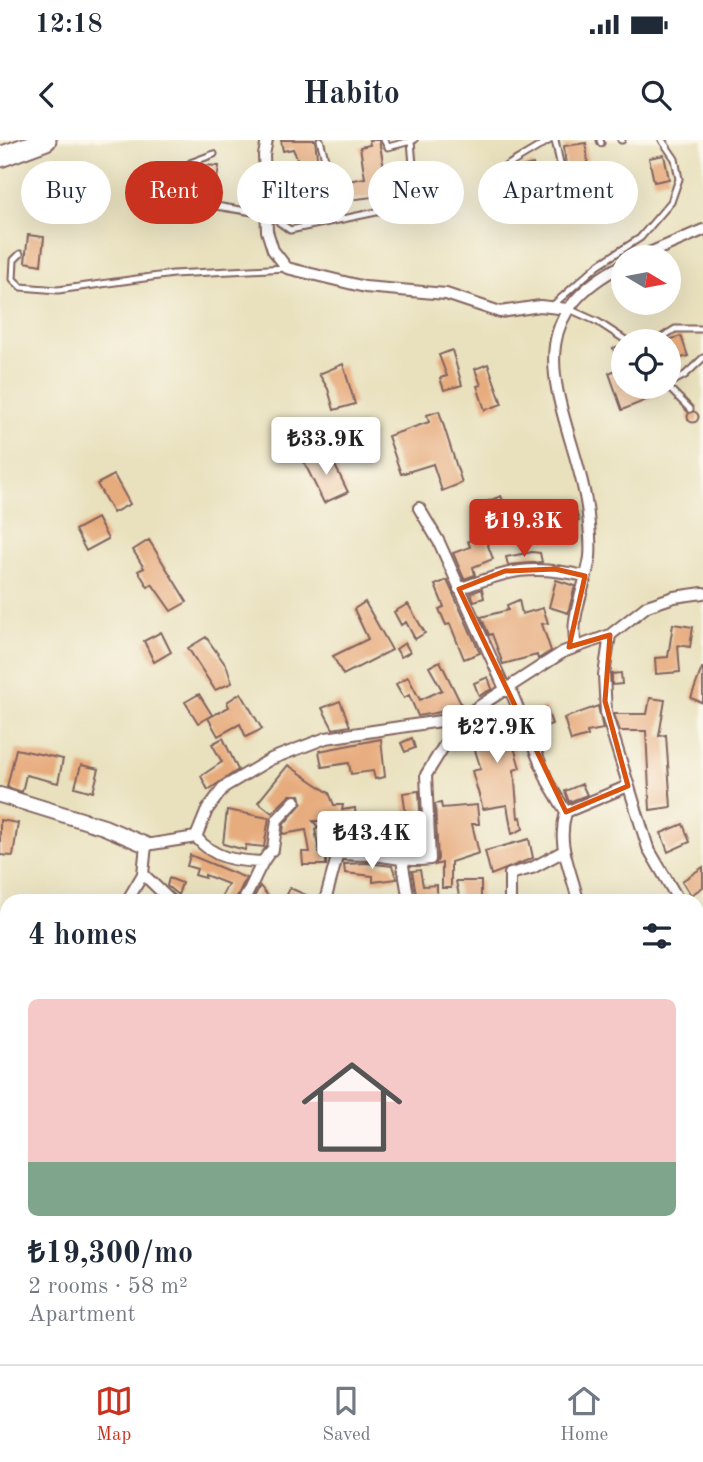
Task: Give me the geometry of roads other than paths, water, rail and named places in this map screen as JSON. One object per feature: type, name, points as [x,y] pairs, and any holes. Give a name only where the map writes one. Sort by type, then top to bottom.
[{"type":"highway","points":[[0,157],[46,140]]},
{"type":"street","points":[[264,161],[267,140]]},
{"type":"street","points":[[267,224],[272,250],[287,268],[365,287],[446,294],[500,312],[551,306],[568,309]]},
{"type":"street","points":[[668,245],[703,230]]},
{"type":"street","points":[[576,646],[572,632],[590,557],[586,493],[569,439],[556,376],[554,344],[557,325],[568,309],[591,285],[611,272]]},
{"type":"street","points":[[419,508],[439,542],[548,782],[566,812],[561,834],[562,852],[576,894]]},
{"type":"street","points":[[459,589],[505,571],[555,569],[585,576]]},
{"type":"street","points":[[196,837],[206,810],[224,787],[289,751],[345,734],[419,726],[461,718],[576,646],[610,635],[640,610],[655,602],[703,593]]},
{"type":"street","points":[[610,635],[604,675],[605,701],[648,848],[675,894]]},
{"type":"street","points":[[338,853],[402,860],[430,859],[426,775],[461,718]]},
{"type":"street","points":[[566,812],[628,786]]},
{"type":"street","points":[[0,796],[104,827],[146,845],[196,837]]},
{"type":"street","points":[[248,894],[263,862],[273,849],[277,820],[295,801]]},
{"type":"street","points":[[328,894],[338,853],[336,827]]},
{"type":"street","points":[[196,837],[209,850],[223,857],[263,862]]},
{"type":"street","points":[[131,894],[143,874],[146,845]]},
{"type":"street","points":[[510,894],[510,874],[532,868],[562,852]]},
{"type":"street","points":[[402,860],[408,894]]},
{"type":"street","points":[[143,874],[164,894]]},
{"type":"lane","points":[[320,140],[326,161]]},
{"type":"lane","points":[[354,217],[400,205],[414,177],[412,141],[387,147],[384,140]]},
{"type":"lane","points":[[514,161],[553,140],[559,161]]},
{"type":"lane","points":[[551,306],[598,265],[640,237],[671,202],[679,179],[675,159],[662,140]]},
{"type":"lane","points":[[214,154],[190,163],[186,195],[191,202],[237,209]]},
{"type":"lane","points":[[282,224],[290,230],[319,224]]},
{"type":"lane","points":[[20,254],[14,260],[13,279],[21,287],[36,290],[58,290],[183,273],[287,268]]},
{"type":"lane","points":[[568,309],[611,331]]},
{"type":"lane","points":[[681,329],[703,329]]},
{"type":"lane","points":[[681,377],[703,358]]},
{"type":"lane","points":[[681,399],[690,409]]}]
